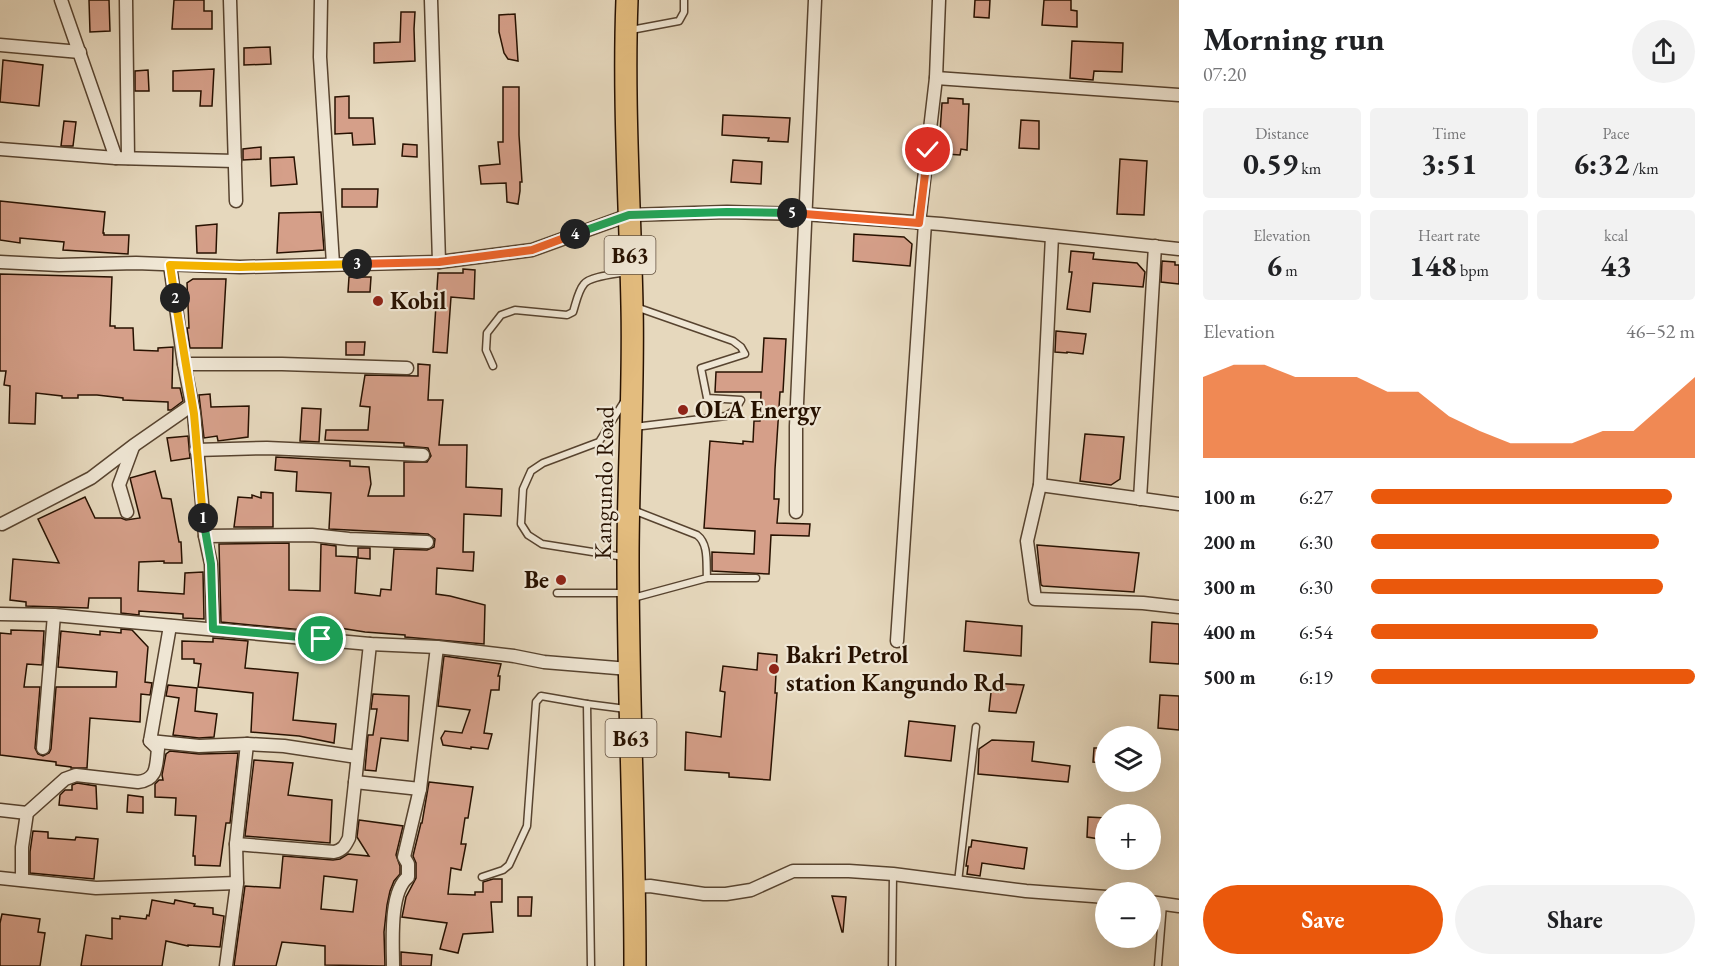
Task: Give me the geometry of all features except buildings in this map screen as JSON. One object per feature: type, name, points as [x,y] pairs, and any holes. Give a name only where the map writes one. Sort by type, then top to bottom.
[{"type":"highway","name":"Kangundo Road","points":[[627,0],[632,306],[632,427],[628,558],[635,966]]},
{"type":"street","points":[[61,0],[122,158]]},
{"type":"street","points":[[122,158],[126,0]]},
{"type":"street","points":[[230,0],[236,201]]},
{"type":"street","points":[[321,0],[320,57],[333,264]]},
{"type":"street","points":[[431,0],[439,262]]},
{"type":"street","points":[[796,512],[795,426],[815,0]]},
{"type":"street","points":[[897,641],[922,223],[936,78],[939,0]]},
{"type":"street","points":[[0,45],[80,52]]},
{"type":"street","points":[[936,78],[1179,95]]},
{"type":"street","points":[[0,149],[122,158],[235,160]]},
{"type":"street","points":[[0,262],[59,265],[136,263],[240,267],[439,262],[532,250],[629,215],[727,212],[804,214],[922,223],[1179,249]]},
{"type":"street","points":[[1052,236],[1040,485],[1027,541],[1035,599],[1143,603],[1179,607]]},
{"type":"street","points":[[1140,500],[1155,246]]},
{"type":"street","points":[[170,265],[192,405],[205,536],[211,564],[213,629]]},
{"type":"street","points":[[184,364],[407,368]]},
{"type":"street","points":[[2,524],[91,478],[192,405]]},
{"type":"street","points":[[127,512],[119,485],[133,446]]},
{"type":"street","points":[[196,450],[267,448],[423,454]]},
{"type":"street","points":[[1040,485],[1179,504]]},
{"type":"street","points":[[205,536],[312,535],[427,542]]},
{"type":"street","points":[[0,614],[54,615],[370,644],[437,647],[544,662],[629,669]]},
{"type":"street","points":[[43,748],[54,615]]},
{"type":"street","points":[[150,741],[170,626]]},
{"type":"street","points":[[236,844],[334,852],[341,851],[345,847],[349,838],[370,644]]},
{"type":"street","points":[[393,966],[394,907],[402,881],[408,877],[408,864],[404,857],[420,789],[437,647]]},
{"type":"street","points":[[150,741],[199,746],[247,744],[284,746],[357,757]]},
{"type":"street","points":[[22,880],[22,847],[27,813],[64,779],[76,775],[146,781],[156,768],[158,749],[150,741]]},
{"type":"street","points":[[226,966],[237,883],[236,844],[247,744]]},
{"type":"street","points":[[355,782],[420,789]]},
{"type":"street","points":[[0,810],[27,813]]},
{"type":"street","points":[[635,887],[650,886],[704,894],[726,894],[751,890],[793,871],[849,871],[893,874],[1026,891],[1095,896]]},
{"type":"street","points":[[0,878],[96,888],[237,883]]},
{"type":"street","points":[[1161,904],[1179,906]]},
{"type":"lane","points":[[626,31],[679,21],[684,12],[684,0]]},
{"type":"lane","points":[[493,366],[486,350],[488,333],[501,315],[515,310],[567,315],[573,312],[579,292],[588,280],[631,272]]},
{"type":"lane","points":[[632,306],[733,341],[741,347],[745,354],[701,368],[707,398],[741,400],[735,410],[726,416],[632,427]]},
{"type":"lane","points":[[628,558],[542,544],[528,535],[521,525],[523,489],[531,471],[543,463],[599,442],[631,390]]},
{"type":"lane","points":[[630,509],[702,539],[705,545],[707,578]]},
{"type":"lane","points":[[557,593],[629,596],[707,578],[756,578]]},
{"type":"lane","points":[[482,877],[503,870],[509,865],[527,826],[538,698],[541,696],[630,709]]},
{"type":"lane","points":[[587,704],[591,966]]},
{"type":"lane","points":[[958,882],[976,727]]},
{"type":"lane","points":[[892,966],[893,874]]},
{"type":"lane","points":[[1157,948],[1158,966]]},
{"type":"place","name":"Kobil","points":[[378,301]]},
{"type":"place","name":"OLA Energy","points":[[683,410]]},
{"type":"place","name":"Be","points":[[561,580]]},
{"type":"place","name":"Bakri Petrol station Kangundo Rd","points":[[774,669]]},
{"type":"route","points":[[321,639],[213,629],[211,564],[205,536],[194,414],[184,364],[170,265],[240,267],[439,262],[532,250],[629,215],[727,212],[804,214],[919,223],[928,150]]}]
